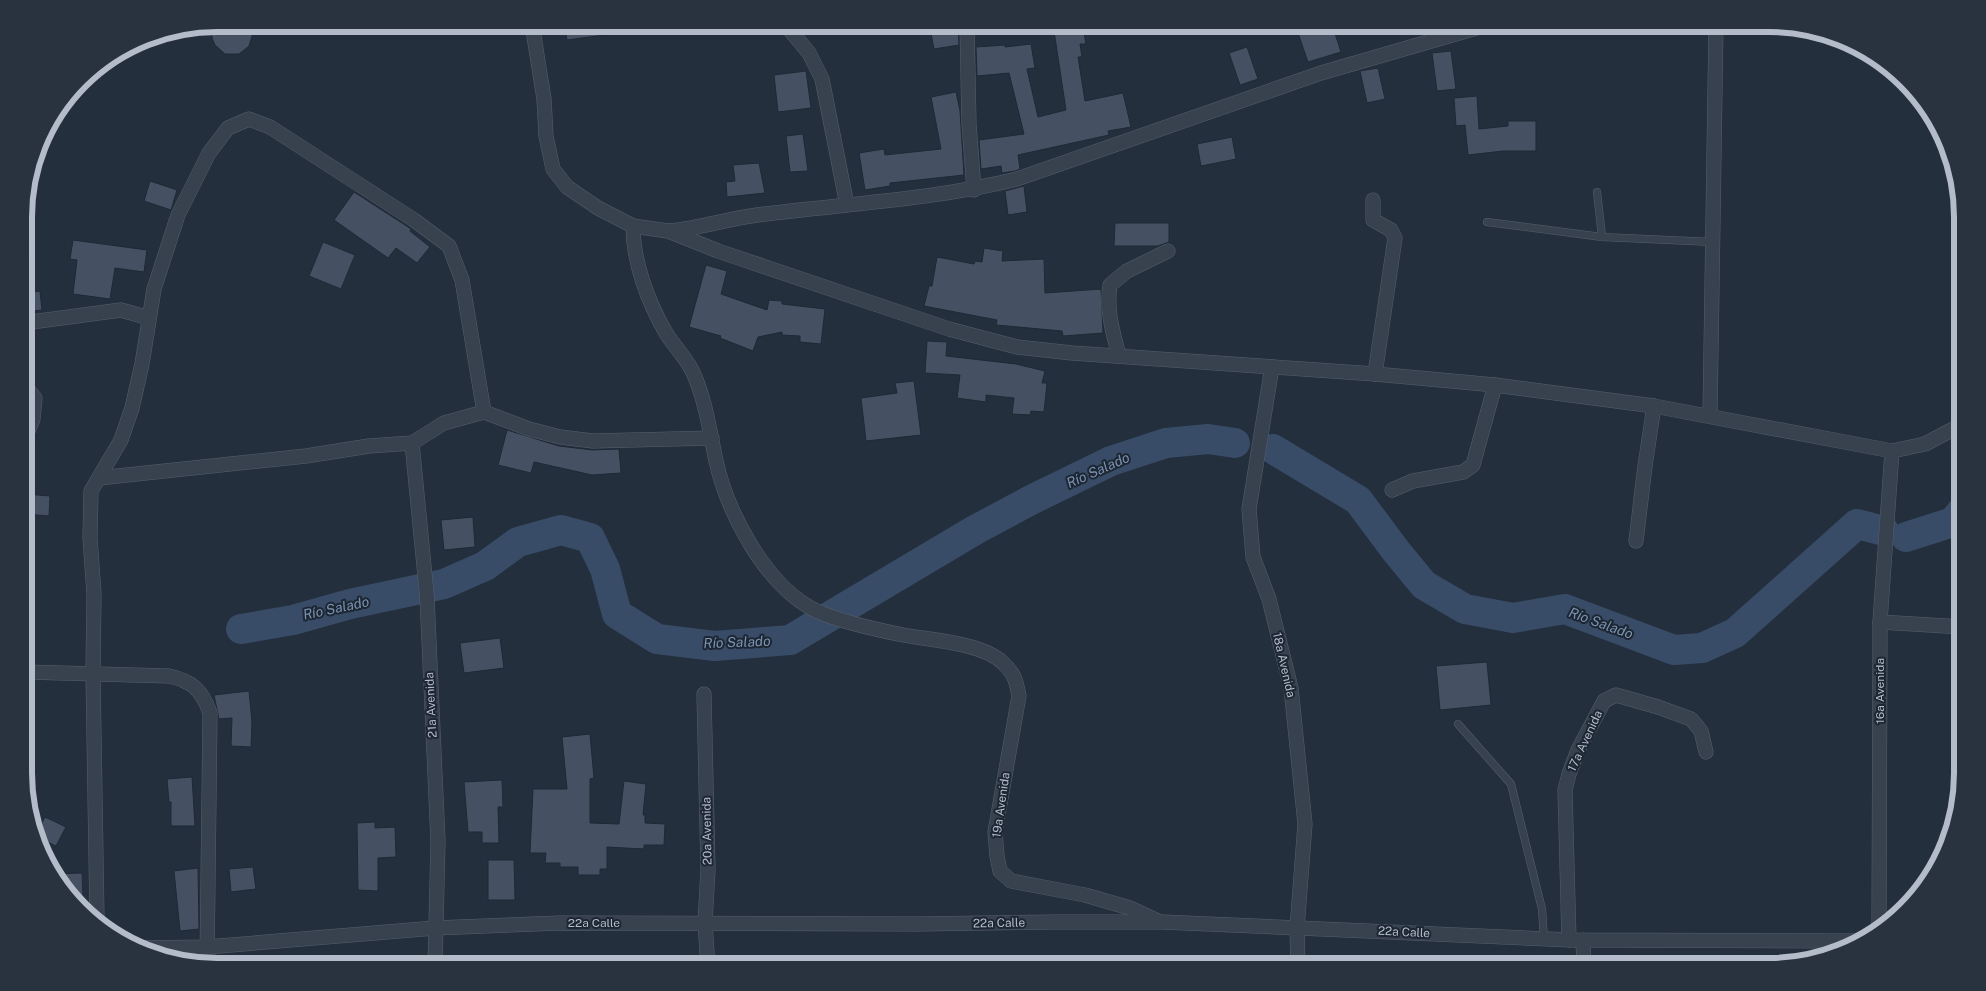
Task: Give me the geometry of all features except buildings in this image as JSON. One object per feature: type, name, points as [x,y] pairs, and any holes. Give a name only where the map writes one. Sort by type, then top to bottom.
[{"type":"street","points":[[533,32],[544,99],[546,136],[553,169],[566,187],[598,208],[633,226],[668,231],[710,248],[949,329],[1017,347],[1495,385],[1654,406],[1892,451],[1925,444],[1954,429]]},
{"type":"street","points":[[792,32],[809,52],[822,79],[847,205]]},
{"type":"street","points":[[967,32],[969,124],[974,190]]},
{"type":"street","points":[[668,231],[707,226],[754,215],[974,190],[1017,179],[1321,73],[1462,32]]},
{"type":"street","points":[[1710,416],[1716,32]]},
{"type":"street","points":[[97,914],[93,673],[94,594],[90,508],[92,492],[121,440],[132,408],[142,364],[154,289],[178,215],[209,153],[228,128],[249,119],[270,127],[414,220],[450,246],[462,280],[484,412]]},
{"type":"street","points":[[1373,200],[1373,220],[1391,230],[1395,238],[1375,374]]},
{"type":"street","points":[[99,478],[297,457],[369,446],[412,443],[444,423],[484,412],[529,429],[560,437],[593,441],[712,438],[696,377],[667,333],[650,302],[636,255],[633,226]]},
{"type":"street","points":[[707,226],[701,236],[702,241],[710,248]]},
{"type":"street","points":[[1120,356],[1110,320],[1108,303],[1110,285],[1127,271],[1168,252]]},
{"type":"street","points":[[32,322],[121,310],[149,318]]},
{"type":"street","name":"18a Avenida","points":[[1272,367],[1249,509],[1253,557],[1269,599],[1291,688],[1305,824],[1297,928],[1298,958]]},
{"type":"street","points":[[1392,490],[1412,481],[1463,472],[1473,465],[1495,385]]},
{"type":"street","points":[[32,394],[35,398],[32,421]]},
{"type":"street","points":[[1636,541],[1654,406]]},
{"type":"street","name":"19a Avenida","points":[[712,438],[716,462],[731,509],[759,557],[781,586],[809,607],[847,621],[902,635],[954,643],[979,650],[1002,662],[1015,677],[1019,696],[996,832],[996,856],[1000,872],[1011,881],[1103,900],[1130,908],[1162,922]]},
{"type":"street","name":"21a Avenida","points":[[412,443],[426,590],[438,841],[435,958]]},
{"type":"street","name":"16a Avenida","points":[[1879,921],[1880,622],[1892,451]]},
{"type":"street","points":[[1880,622],[1954,627]]},
{"type":"street","points":[[32,672],[93,673],[185,679],[203,695],[210,712],[207,958]]},
{"type":"street","name":"20a Avenida","points":[[704,694],[708,870],[705,923],[707,958]]},
{"type":"street","name":"17a Avenida","points":[[1581,958],[1576,940],[1565,790],[1578,750],[1604,701],[1616,696],[1658,707],[1690,719],[1700,731],[1706,752]]},
{"type":"street","name":"22a Calle","points":[[156,948],[207,948],[435,928],[560,923],[918,924],[1162,922],[1576,940],[1846,941]]},
{"type":"lane","points":[[1596,192],[1602,237]]},
{"type":"lane","points":[[1487,222],[1602,237],[1713,242]]},
{"type":"lane","points":[[1458,724],[1511,784],[1542,910],[1544,939]]},
{"type":"waterway","name":"Río Salado","points":[[241,629],[293,620],[350,604],[444,584],[485,566],[518,542],[561,530],[590,538],[605,569],[617,614],[657,639],[715,646],[790,640],[975,530],[1111,461],[1166,443],[1208,439],[1235,443]]},
{"type":"waterway","name":"Río Salado","points":[[1273,449],[1358,500],[1424,585],[1465,609],[1513,618],[1565,609],[1674,650],[1702,648],[1735,633],[1857,524],[1884,531]]},
{"type":"waterway","name":"Río Salado","points":[[1906,537],[1954,521]]}]
